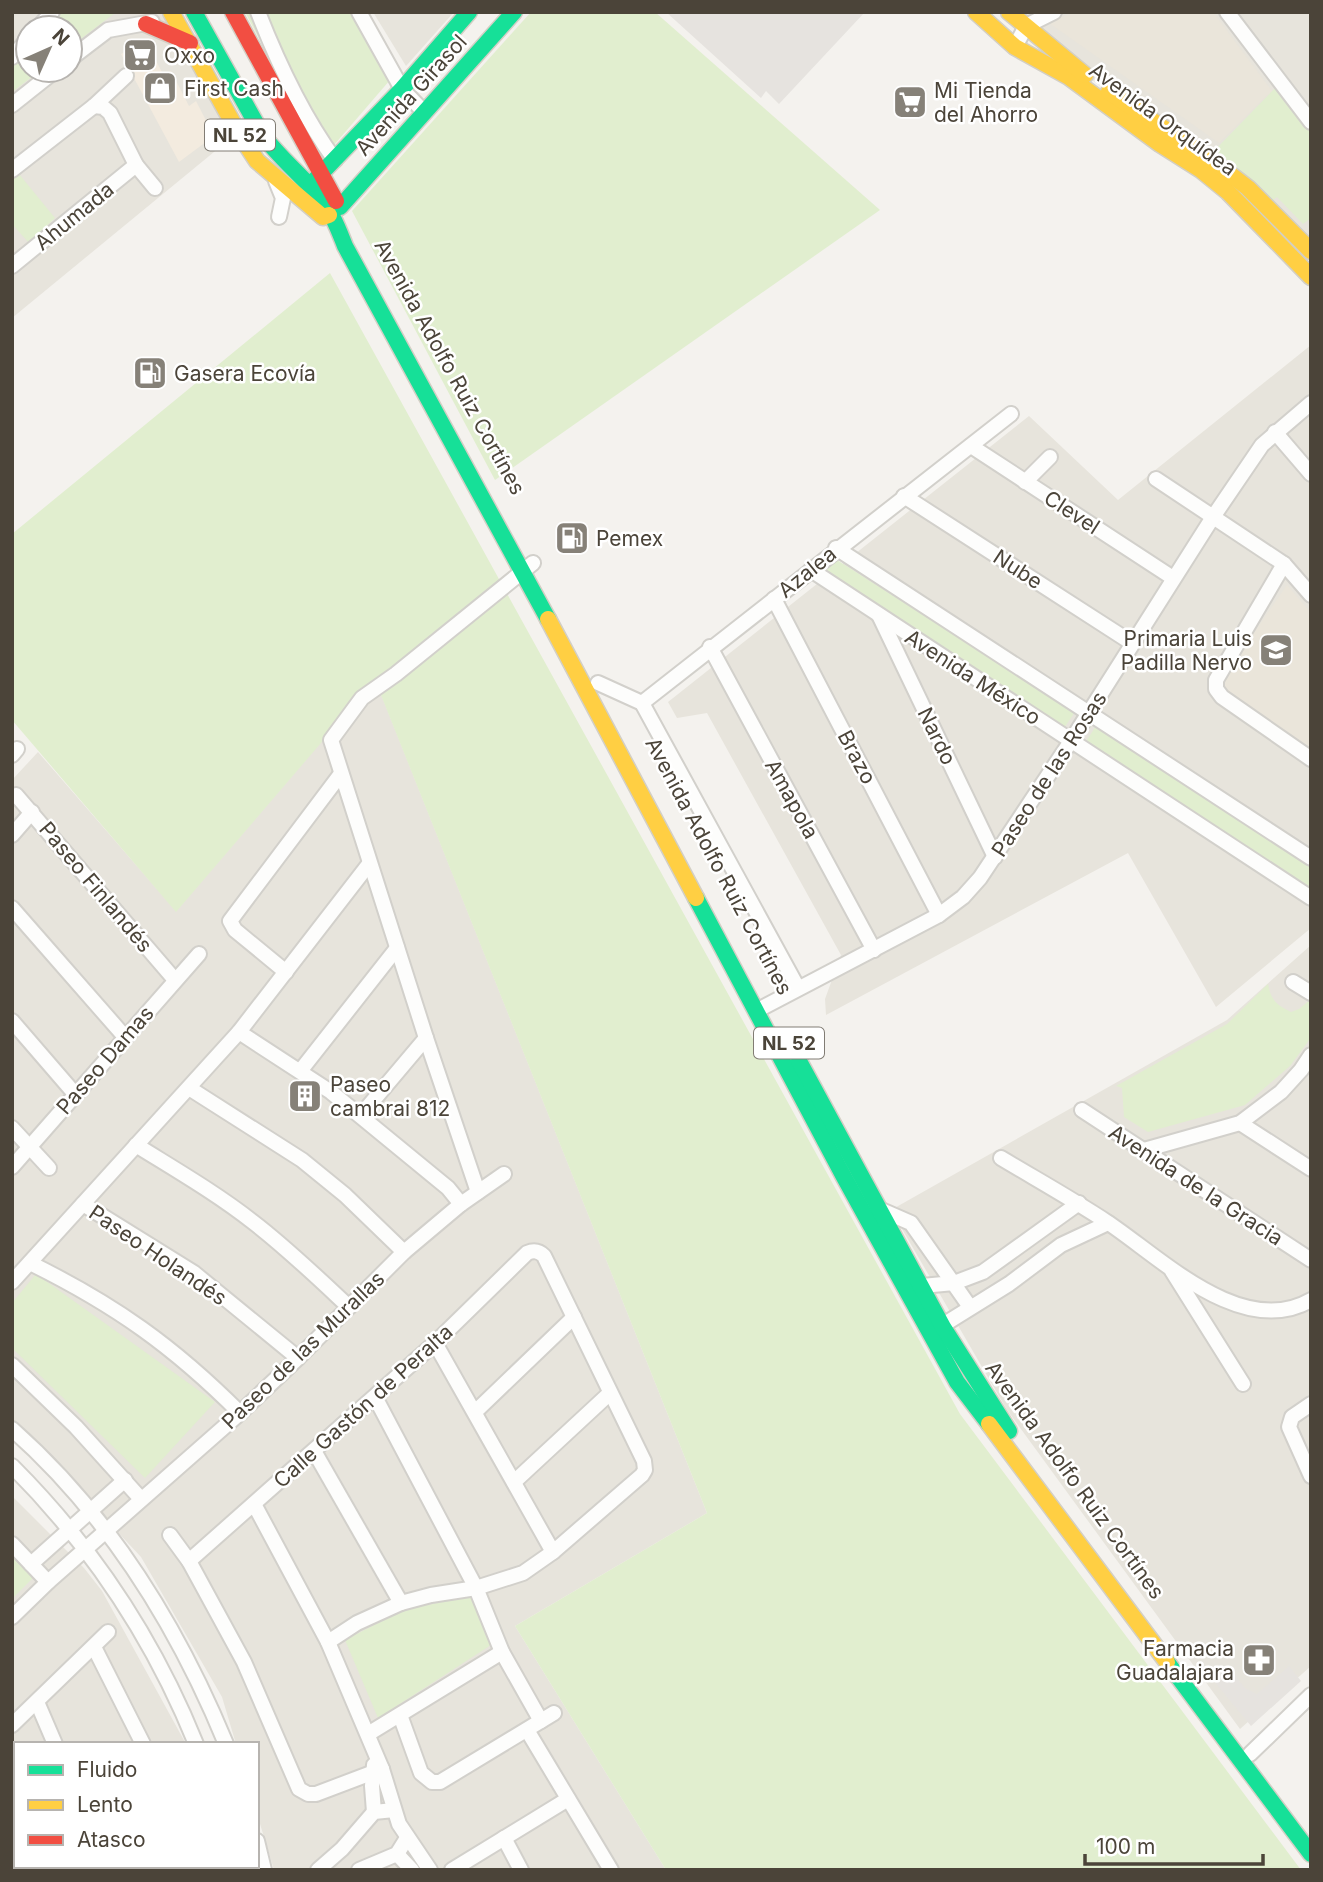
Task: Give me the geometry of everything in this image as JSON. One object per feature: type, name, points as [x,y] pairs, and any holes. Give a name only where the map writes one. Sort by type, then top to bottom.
[{"type":"main road","points":[[194,12],[262,134],[281,158],[311,184]]},
{"type":"main road","points":[[222,12],[311,184]]},
{"type":"main road","name":"Avenida Adolfo Ruiz Cortínes","points":[[230,12],[311,184],[331,210],[350,226],[528,567],[598,683],[763,1008],[879,1209],[917,1296],[943,1326],[1008,1430],[1246,1758],[1311,1834]]},
{"type":"main road","name":"Avenida Girasol","points":[[311,184],[402,89],[469,12]]},
{"type":"main road","name":"Avenida Girasol","points":[[331,210],[514,12]]},
{"type":"main road","name":"Avenida Orquídea","points":[[976,12],[1015,47],[1069,77],[1160,144],[1201,170],[1228,192],[1311,277]]},
{"type":"main road","name":"Avenida Orquídea","points":[[1009,12],[1062,58],[1101,87],[1213,161],[1248,188],[1311,251]]},
{"type":"main road","name":"Avenida Adolfo Ruiz Cortínes","points":[[175,13],[237,132],[257,161],[266,169],[311,184],[331,210]]},
{"type":"main road","points":[[132,21],[190,44]]},
{"type":"main road","points":[[994,28],[1026,26]]},
{"type":"main road","points":[[331,210],[345,246],[528,567],[763,1008],[879,1242],[917,1296],[957,1382],[1246,1758],[1311,1854]]},
{"type":"street","points":[[258,12],[273,50],[319,138],[335,160]]},
{"type":"street","points":[[359,12],[402,89],[424,112]]},
{"type":"street","points":[[1015,47],[1026,26],[1054,12]]},
{"type":"street","points":[[1227,12],[1311,122]]},
{"type":"street","points":[[84,48],[108,30],[132,21],[175,13]]},
{"type":"street","points":[[12,170],[94,106],[126,76]]},
{"type":"street","points":[[12,105],[38,84]]},
{"type":"street","points":[[94,106],[103,107],[110,113],[136,165],[155,188]]},
{"type":"street","name":"Ahumada","points":[[12,266],[136,165]]},
{"type":"street","points":[[266,169],[284,198],[279,216]]},
{"type":"street","name":"Paseo de las Rosas","points":[[763,1008],[939,915],[963,897],[995,857],[1173,578],[1262,445],[1311,403]]},
{"type":"street","name":"Azalea","points":[[642,703],[836,548],[1011,414]]},
{"type":"street","points":[[1275,432],[1311,474]]},
{"type":"street","name":"Clevel","points":[[971,446],[1173,578]]},
{"type":"street","points":[[1025,482],[1050,457]]},
{"type":"street","points":[[1156,479],[1284,564],[1311,595]]},
{"type":"street","name":"Nube","points":[[904,496],[1132,643]]},
{"type":"street","name":"Avenida México","points":[[836,548],[1311,858]]},
{"type":"street","points":[[1284,564],[1216,680],[1216,689],[1222,697],[1311,759]]},
{"type":"street","points":[[478,1192],[425,1038],[331,744],[332,736],[362,698],[396,674],[528,567]]},
{"type":"street","name":"Avenida México","points":[[811,570],[1311,898]]},
{"type":"street","name":"Brazo","points":[[774,599],[939,915]]},
{"type":"street","name":"Nardo","points":[[879,615],[995,857]]},
{"type":"street","name":"Amapola","points":[[710,648],[874,950]]},
{"type":"street","points":[[598,683],[642,703],[798,989]]},
{"type":"street","points":[[286,972],[235,930],[230,921],[340,775]]},
{"type":"street","name":"Paseo Finlandés","points":[[16,795],[175,980]]},
{"type":"street","points":[[12,835],[32,812]]},
{"type":"street","points":[[12,1282],[239,1032],[369,864]]},
{"type":"street","points":[[12,908],[125,1037]]},
{"type":"street","points":[[300,1070],[397,948]]},
{"type":"street","name":"Paseo Damas","points":[[12,1167],[199,954]]},
{"type":"street","points":[[1293,982],[1311,993]]},
{"type":"street","points":[[12,1021],[75,1094]]},
{"type":"street","points":[[239,1032],[300,1070],[361,1115],[448,1188],[461,1204]]},
{"type":"street","points":[[361,1115],[425,1038]]},
{"type":"street","points":[[1144,1150],[1240,1123],[1306,1073],[1311,1055]]},
{"type":"street","points":[[189,1087],[302,1160],[345,1195],[404,1252]]},
{"type":"street","name":"Avenida de la Gracia","points":[[1082,1110],[1311,1261]]},
{"type":"street","points":[[1240,1123],[1311,1169]]},
{"type":"street","points":[[12,1128],[49,1168]]},
{"type":"street","points":[[136,1145],[252,1221],[349,1307]]},
{"type":"street","points":[[1001,1158],[1079,1203],[1169,1267],[1224,1299],[1251,1309],[1276,1312],[1311,1300]]},
{"type":"street","name":"Paseo de las Murallas","points":[[12,1617],[240,1413],[404,1252],[461,1204],[503,1174]]},
{"type":"street","points":[[917,1296],[997,1264],[1079,1203]]},
{"type":"street","name":"Paseo Holandés","points":[[83,1204],[194,1273],[298,1358]]},
{"type":"street","points":[[879,1209],[911,1223],[970,1307]]},
{"type":"street","points":[[943,1326],[1009,1284],[1061,1245],[1108,1223]]},
{"type":"street","name":"Calle Gastón de Peralta","points":[[190,1561],[435,1343],[527,1253],[536,1251],[544,1256],[574,1317]]},
{"type":"street","points":[[30,1263],[121,1313],[203,1376],[240,1413]]},
{"type":"street","points":[[1169,1267],[1243,1384]]},
{"type":"street","points":[[328,1642],[357,1623],[401,1603],[476,1588],[523,1573],[553,1552],[645,1470],[644,1461],[574,1317],[475,1412]]},
{"type":"street","points":[[435,1343],[553,1552]]},
{"type":"street","points":[[12,1365],[76,1427],[141,1499]]},
{"type":"street","points":[[514,1482],[610,1393]]},
{"type":"street","points":[[375,1397],[476,1588],[502,1652],[541,1721]]},
{"type":"street","points":[[1311,1404],[1289,1421],[1290,1433],[1311,1475]]},
{"type":"street","points":[[12,1429],[40,1455],[90,1511],[133,1565],[181,1645],[225,1742]]},
{"type":"street","points":[[314,1451],[401,1603]]},
{"type":"street","points":[[12,1466],[71,1529],[127,1609],[196,1742]]},
{"type":"street","points":[[31,1564],[125,1480]]},
{"type":"street","points":[[254,1504],[328,1642],[368,1734],[394,1810],[407,1838],[424,1857],[430,1870]]},
{"type":"street","points":[[170,1535],[190,1561],[244,1662],[299,1789],[308,1794],[316,1794],[377,1766]]},
{"type":"street","points":[[12,1544],[48,1582]]},
{"type":"street","points":[[12,1725],[108,1632]]},
{"type":"street","points":[[94,1647],[142,1742]]},
{"type":"street","points":[[368,1734],[502,1652]]},
{"type":"street","points":[[1246,1758],[1311,1695]]},
{"type":"street","points":[[37,1702],[54,1742]]},
{"type":"street","points":[[400,1715],[421,1773],[432,1782],[447,1780],[554,1713]]},
{"type":"street","points":[[527,1730],[611,1870]]},
{"type":"street","points":[[318,1870],[342,1849],[374,1812],[377,1766]]},
{"type":"street","points":[[452,1870],[568,1799]]},
{"type":"street","points":[[374,1812],[394,1810]]},
{"type":"street","points":[[359,1870],[397,1854],[407,1838]]},
{"type":"street","points":[[504,1838],[521,1870]]},
{"type":"street","points":[[259,1849],[264,1870]]},
{"type":"street","points":[[397,1854],[412,1870]]},
{"type":"shaded area","points":[[12,12],[163,12],[231,138],[12,318]]},
{"type":"shaded area","points":[[373,12],[454,12],[406,66]]},
{"type":"shaded area","points":[[666,12],[865,12],[779,104],[766,91],[761,98]]},
{"type":"shaded area","points":[[1009,12],[1311,12],[1311,260],[1211,167],[1062,58]]},
{"type":"shaded area","points":[[1074,12],[1213,12],[1272,91],[1219,143],[1049,23]]},
{"type":"shaded area","points":[[145,40],[163,74],[171,71],[189,106],[196,101],[214,136],[179,162],[121,54]]},
{"type":"shaded area","points":[[1311,345],[1311,928],[1216,1007],[1128,853],[826,1015],[825,999],[841,955],[707,713],[677,718],[668,702],[1029,416],[1118,500]]},
{"type":"shaded area","name":"Primaria Luis Padilla Nervo","points":[[1287,585],[1311,613],[1311,748],[1217,687]]},
{"type":"shaded area","points":[[375,679],[707,1513],[515,1626],[666,1870],[274,1870],[259,1821],[259,1742],[235,1742],[222,1697],[141,1557],[12,1419],[12,780],[38,752],[176,911]]},
{"type":"shaded area","points":[[1311,945],[1311,1666],[1240,1729],[1007,1410],[891,1210],[1227,1020]]},
{"type":"shaded area","points":[[12,1496],[84,1568],[102,1591],[185,1742],[14,1742],[14,1868],[230,1870],[12,1870]]},
{"type":"shaded area","points":[[1227,1666],[1245,1688],[1257,1694],[1289,1666],[1301,1681],[1251,1726],[1212,1679]]},
{"type":"green space","points":[[115,12],[84,36],[84,14],[60,14]]},
{"type":"green space","points":[[245,12],[352,12],[390,80],[322,159]]},
{"type":"green space","points":[[531,12],[655,12],[880,210],[495,480],[352,211]]},
{"type":"green space","points":[[14,63],[14,84],[23,84],[12,92]]},
{"type":"green space","points":[[1277,86],[1311,133],[1311,218],[1303,224],[1277,197],[1269,203],[1211,154]]},
{"type":"green space","points":[[19,174],[55,218],[29,243],[12,224],[12,180]]},
{"type":"green space","points":[[330,273],[960,1414],[1301,1870],[666,1870],[515,1626],[707,1513],[375,680],[176,912],[12,720],[12,534]]},
{"type":"green space","points":[[837,560],[1075,712],[1062,731],[820,574]]},
{"type":"green space","points":[[1096,726],[1311,863],[1311,892],[1083,746]]},
{"type":"green space","points":[[1268,984],[1275,1001],[1291,1012],[1311,999],[1311,1037],[1290,1066],[1245,1105],[1148,1132],[1124,1117],[1122,1088],[1116,1086],[1227,1024]]},
{"type":"green space","points":[[36,1274],[215,1402],[145,1478],[12,1348],[12,1303]]},
{"type":"green space","points":[[12,1555],[34,1577],[12,1599]]},
{"type":"green space","points":[[474,1595],[491,1645],[378,1718],[345,1640],[404,1610]]},
{"type":"traffic: fast","points":[[194,12],[262,134],[330,211],[345,246],[548,619]]},
{"type":"traffic: fast","points":[[311,184],[402,89],[469,12]]},
{"type":"traffic: fast","points":[[340,207],[514,12]]},
{"type":"traffic: fast","points":[[696,898],[844,1177],[957,1382],[989,1424]]},
{"type":"traffic: fast","points":[[799,1061],[943,1327],[1009,1431]]},
{"type":"traffic: fast","points":[[1167,1662],[1311,1854]]},
{"type":"traffic: slow","points":[[171,12],[257,161],[323,217],[329,215]]},
{"type":"traffic: slow","points":[[976,12],[1015,47],[1069,77],[1160,144],[1201,170],[1228,192],[1311,277]]},
{"type":"traffic: slow","points":[[1009,12],[1085,75]]},
{"type":"traffic: slow","points":[[1109,92],[1213,161],[1248,188],[1311,251]]},
{"type":"traffic: slow","points":[[548,619],[696,898]]},
{"type":"traffic: slow","points":[[989,1424],[1167,1662]]},
{"type":"traffic: jam","points":[[233,12],[336,201]]},
{"type":"traffic: jam","points":[[146,24],[190,43]]},
{"type":"place","name":"Oxxo","points":[[140,55]]},
{"type":"place","name":"First Cash","points":[[160,88]]},
{"type":"place","name":"Mi Tienda del Ahorro","points":[[910,102]]},
{"type":"place","name":"Gasera Ecovía","points":[[150,373]]},
{"type":"place","name":"Pemex","points":[[572,538]]},
{"type":"place","name":"Primaria Luis Padilla Nervo","points":[[1276,650]]},
{"type":"place","name":"Paseo cambrai 812","points":[[305,1096]]},
{"type":"place","name":"Farmacia Guadalajara","points":[[1259,1660]]}]
